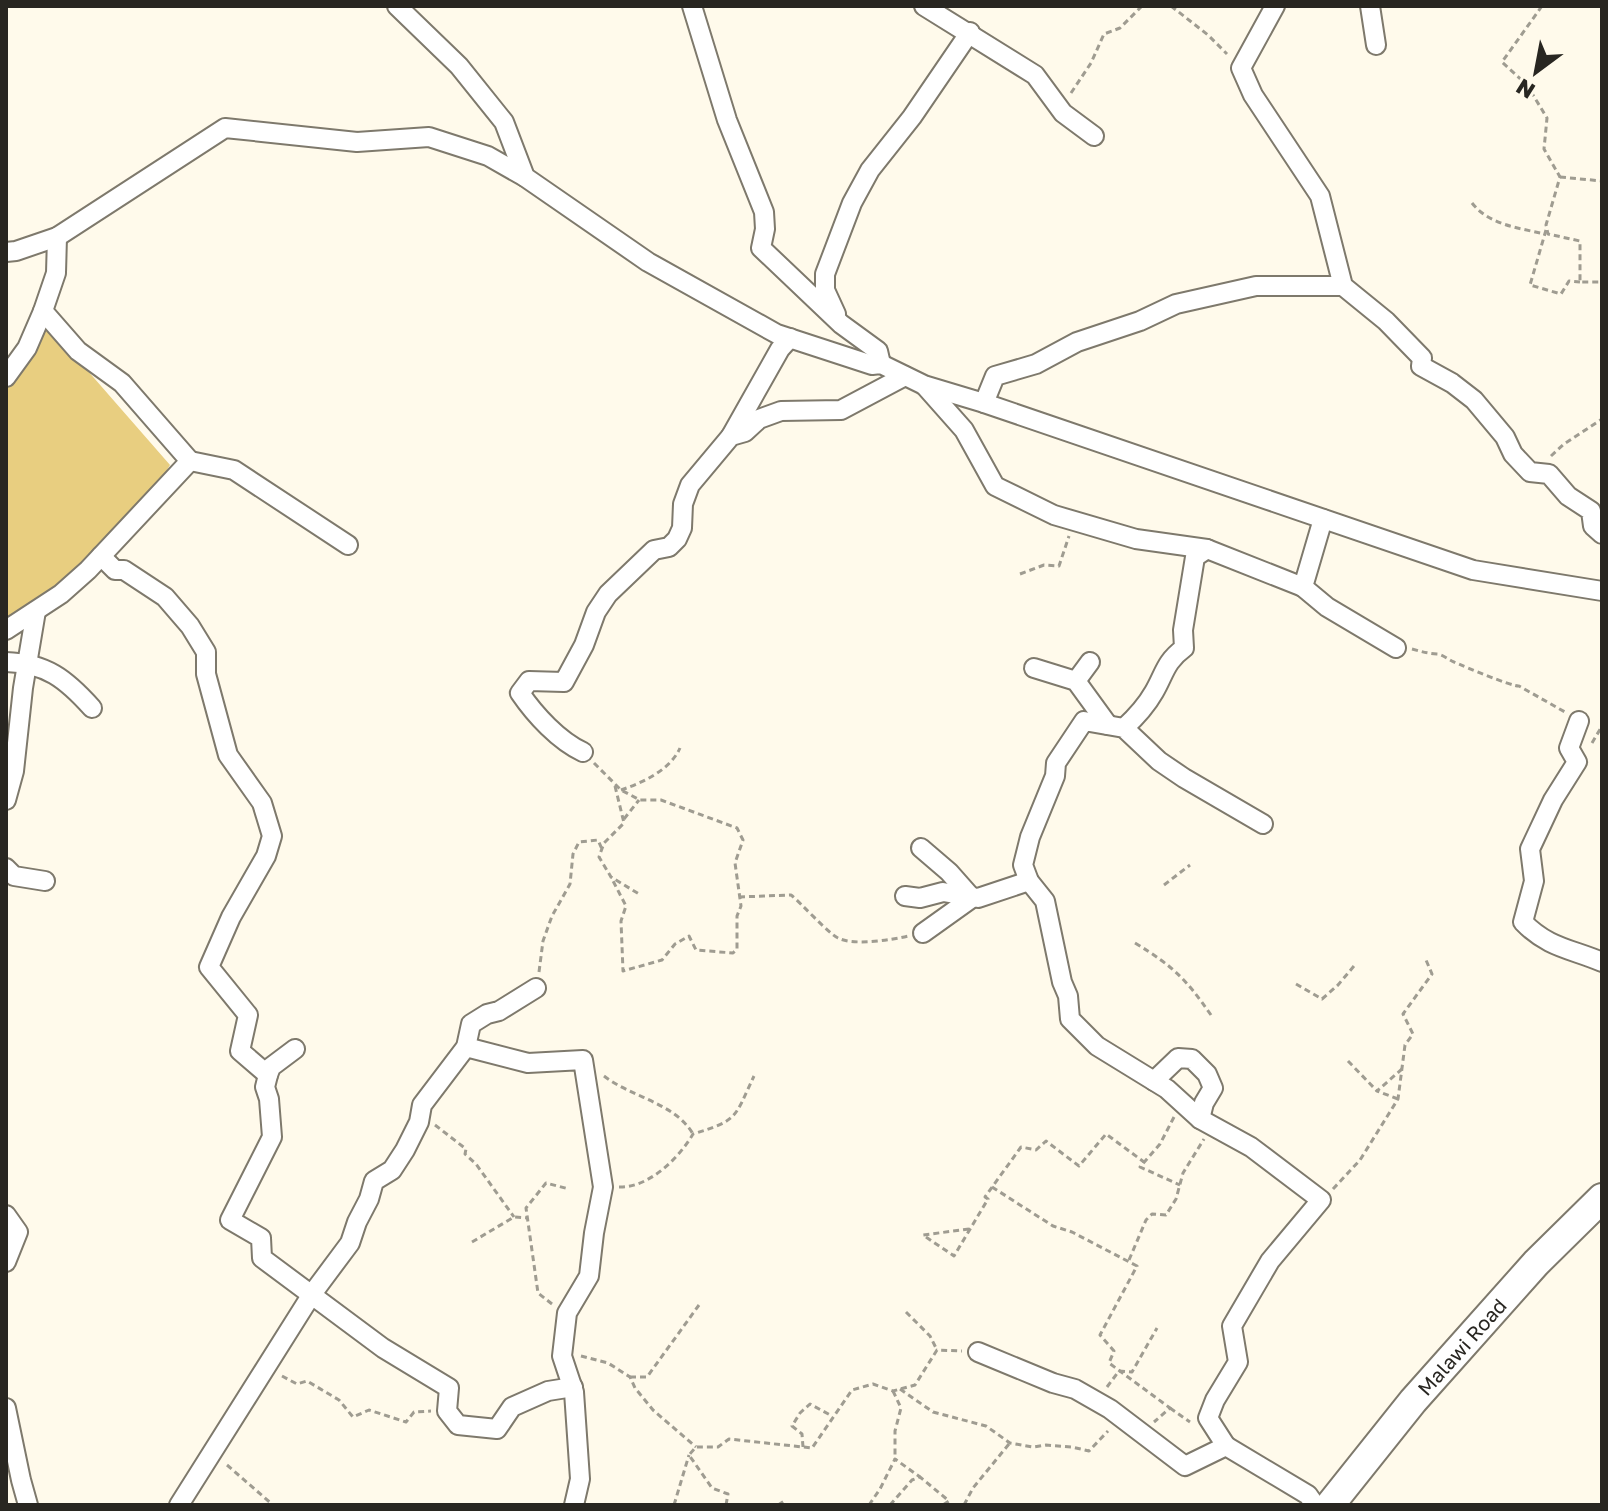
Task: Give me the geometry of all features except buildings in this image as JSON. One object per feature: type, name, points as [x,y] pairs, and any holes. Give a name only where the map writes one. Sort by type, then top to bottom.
[{"type":"main road","name":"Malawi Road","points":[[1330,1505],[1423,1389],[1536,1263],[1602,1198]]},
{"type":"street","points":[[397,6],[459,66],[504,122],[525,177]]},
{"type":"street","points":[[692,6],[727,120],[764,212],[765,229],[761,248],[841,324],[878,351],[881,364]]},
{"type":"street","points":[[924,6],[953,13],[970,32],[1035,75],[1059,109],[1094,136]]},
{"type":"street","points":[[1275,6],[1242,65],[1253,95],[1320,196],[1343,286],[1386,321],[1422,358],[1421,366],[1452,383],[1474,400],[1505,437],[1513,454],[1534,473],[1549,474],[1568,496],[1591,511],[1593,526],[1602,534]]},
{"type":"street","points":[[1370,6],[1376,45]]},
{"type":"street","points":[[841,324],[825,290],[825,274],[852,203],[870,170],[912,117],[970,32]]},
{"type":"street","points":[[6,252],[57,237],[225,128],[357,142],[429,137],[488,156],[525,177],[648,262],[790,338],[872,365],[881,364],[924,385],[1473,570],[1602,591]]},
{"type":"street","points":[[6,377],[27,348],[43,311],[56,273],[57,237]]},
{"type":"street","points":[[984,403],[995,376],[1036,364],[1077,342],[1140,321],[1176,304],[1256,286],[1343,286]]},
{"type":"street","points":[[43,311],[78,351],[122,383],[190,461],[234,470],[348,545]]},
{"type":"street","points":[[583,752],[571,746],[529,706],[520,693],[529,681],[564,682],[584,645],[596,612],[608,594],[654,550],[669,547],[677,539],[690,485],[731,436],[780,349],[790,338]]},
{"type":"street","points":[[731,436],[745,432],[759,419],[781,411],[841,410],[905,376]]},
{"type":"street","points":[[924,385],[964,430],[995,486],[1054,515],[1136,539],[1207,549],[1303,587],[1327,607],[1396,648]]},
{"type":"street","points":[[6,630],[61,594],[190,461]]},
{"type":"street","points":[[1303,587],[1323,519]]},
{"type":"street","points":[[1207,549],[1195,557],[1183,630],[1184,648],[1169,659],[1153,693],[1137,716],[1116,727],[1084,721],[1056,763],[1055,776],[1030,837],[1023,865],[1029,881],[1045,901],[1062,982],[1068,996],[1070,1019],[1097,1046],[1167,1089],[1206,1122],[1251,1147],[1321,1200],[1270,1261],[1232,1326],[1238,1362],[1208,1418],[1226,1446],[1308,1495],[1315,1505]]},
{"type":"street","points":[[101,556],[115,570],[124,570],[165,597],[190,626],[206,652],[206,674],[228,755],[262,803],[272,836],[266,856],[231,917],[209,967],[248,1015],[240,1051],[268,1075]]},
{"type":"street","points":[[6,800],[14,771],[36,611]]},
{"type":"street","points":[[6,662],[27,663],[48,670],[72,685],[92,708]]},
{"type":"street","points":[[1076,681],[1090,662]]},
{"type":"street","points":[[1034,668],[1076,681],[1116,727],[1159,761],[1263,824]]},
{"type":"street","points":[[1579,721],[1569,748],[1577,762],[1553,800],[1530,849],[1534,881],[1523,922],[1537,936],[1562,949],[1602,962]]},
{"type":"street","points":[[921,848],[949,872],[972,898]]},
{"type":"street","points":[[6,868],[14,876],[45,881]]},
{"type":"street","points":[[905,896],[920,898],[943,892],[972,898],[986,897],[1029,881]]},
{"type":"street","points":[[923,933],[972,898]]},
{"type":"street","points":[[179,1505],[312,1294],[350,1243],[374,1181],[392,1170],[420,1119],[422,1105],[466,1047],[471,1024],[536,988]]},
{"type":"street","points":[[466,1047],[528,1063],[583,1060],[603,1187],[589,1276],[567,1313],[562,1350],[573,1387],[580,1479],[574,1505]]},
{"type":"street","points":[[295,1049],[271,1067],[265,1087],[272,1137],[230,1220],[261,1238],[262,1258],[383,1348],[449,1388],[447,1411],[458,1425],[497,1429],[512,1407],[548,1391],[573,1387]]},
{"type":"street","points":[[1154,1081],[1178,1058],[1192,1059],[1207,1074],[1213,1088],[1204,1103],[1206,1122]]},
{"type":"street","points":[[6,1215],[18,1232],[6,1262]]},
{"type":"street","points":[[978,1352],[1075,1389],[1121,1417],[1185,1466],[1226,1446]]},
{"type":"street","points":[[6,1408],[28,1505]]},
{"type":"path","points":[[1059,109],[1091,63],[1104,34],[1120,28],[1142,6]]},
{"type":"path","points":[[1171,6],[1221,45],[1232,61],[1242,65]]},
{"type":"path","points":[[1542,6],[1502,62],[1527,85],[1547,118],[1544,149],[1560,177],[1530,285],[1561,294],[1569,281],[1602,282]]},
{"type":"path","points":[[1560,177],[1602,181]]},
{"type":"path","points":[[1472,203],[1479,212],[1502,224],[1545,234]]},
{"type":"path","points":[[1547,228],[1548,234],[1580,241],[1580,282]]},
{"type":"path","points":[[1534,473],[1564,444],[1602,419]]},
{"type":"path","points":[[1020,574],[1044,565],[1059,566],[1074,521]]},
{"type":"path","points":[[1396,648],[1408,647],[1429,655],[1437,653],[1494,676],[1511,687],[1519,686],[1579,721],[1602,725]]},
{"type":"path","points":[[621,790],[636,785],[674,761],[680,748]]},
{"type":"path","points":[[583,752],[621,790],[639,799],[661,800],[737,828],[743,840],[735,863],[741,906],[737,916],[737,949],[733,953],[696,950],[689,936],[675,944],[662,960],[623,971],[621,921],[626,906],[599,857],[604,843],[624,823],[639,799]]},
{"type":"path","points":[[614,783],[624,819]]},
{"type":"path","points":[[536,988],[543,941],[552,916],[570,884],[573,854],[579,842],[590,840],[598,840],[602,849]]},
{"type":"path","points":[[1164,885],[1190,865]]},
{"type":"path","points":[[611,877],[639,894]]},
{"type":"path","points":[[739,897],[791,895],[838,938],[890,940],[923,933]]},
{"type":"path","points":[[1135,943],[1182,976],[1211,1015]]},
{"type":"path","points":[[1321,1200],[1360,1160],[1398,1099],[1405,1045],[1413,1034],[1403,1014],[1432,974],[1426,960]]},
{"type":"path","points":[[1296,984],[1322,999],[1354,966]]},
{"type":"path","points":[[1348,1061],[1377,1091],[1398,1099]]},
{"type":"path","points":[[1377,1091],[1402,1069]]},
{"type":"path","points":[[586,1074],[597,1071],[618,1086],[656,1103],[685,1121],[693,1134]]},
{"type":"path","points":[[603,1187],[628,1187],[657,1173],[682,1152],[693,1134],[735,1116],[754,1076]]},
{"type":"path","points":[[1173,1118],[1160,1144],[1140,1167],[1180,1185]]},
{"type":"path","points":[[420,1119],[435,1125],[466,1149],[465,1154],[476,1164],[514,1217]]},
{"type":"path","points":[[1129,1260],[1146,1220],[1152,1214],[1166,1215],[1176,1199],[1183,1173],[1206,1122]]},
{"type":"path","points":[[969,1229],[923,1235],[954,1256],[988,1199],[985,1197],[1021,1147],[1036,1150],[1046,1141],[1079,1166],[1106,1134],[1144,1162]]},
{"type":"path","points":[[567,1313],[538,1293],[526,1208],[546,1183],[569,1189]]},
{"type":"path","points":[[992,1187],[1053,1226],[1072,1232],[1137,1266],[1100,1335],[1114,1351],[1109,1363],[1170,1408],[1142,1433]]},
{"type":"path","points":[[472,1242],[514,1217],[528,1218]]},
{"type":"path","points":[[562,1350],[608,1363],[630,1377],[647,1377],[699,1305]]},
{"type":"path","points":[[906,1312],[930,1336],[937,1350]]},
{"type":"path","points":[[1119,1371],[1132,1372],[1157,1328]]},
{"type":"path","points":[[630,1377],[653,1410],[696,1447],[718,1447],[729,1439],[812,1448],[852,1390],[873,1384],[893,1391],[915,1385],[937,1350]]},
{"type":"path","points":[[937,1350],[978,1352]]},
{"type":"path","points":[[266,1367],[297,1384],[307,1381],[339,1400],[353,1417],[369,1410],[406,1422],[414,1412],[447,1411]]},
{"type":"path","points":[[1095,1403],[1119,1371]]},
{"type":"path","points":[[900,1389],[933,1412],[986,1426],[1010,1443],[1033,1447],[1046,1445],[1089,1451],[1121,1417]]},
{"type":"path","points":[[869,1505],[895,1459],[895,1431],[901,1408],[893,1391]]},
{"type":"path","points":[[803,1447],[802,1434],[792,1426],[800,1413],[810,1404],[834,1417]]},
{"type":"path","points":[[964,1505],[973,1488],[1010,1443]]},
{"type":"path","points":[[674,1505],[689,1455],[696,1447]]},
{"type":"path","points":[[212,1452],[273,1505]]},
{"type":"path","points":[[689,1455],[712,1488],[728,1494],[726,1505]]},
{"type":"path","points":[[895,1459],[949,1501],[943,1505]]},
{"type":"path","points":[[890,1505],[912,1480],[920,1477]]},
{"type":"path","points":[[263,1505],[266,1500]]},
{"type":"path","points":[[778,1505],[786,1500]]},
{"type":"shaded area","points":[[46,323],[170,465],[159,483],[137,503],[61,588],[6,619],[6,379]]}]
